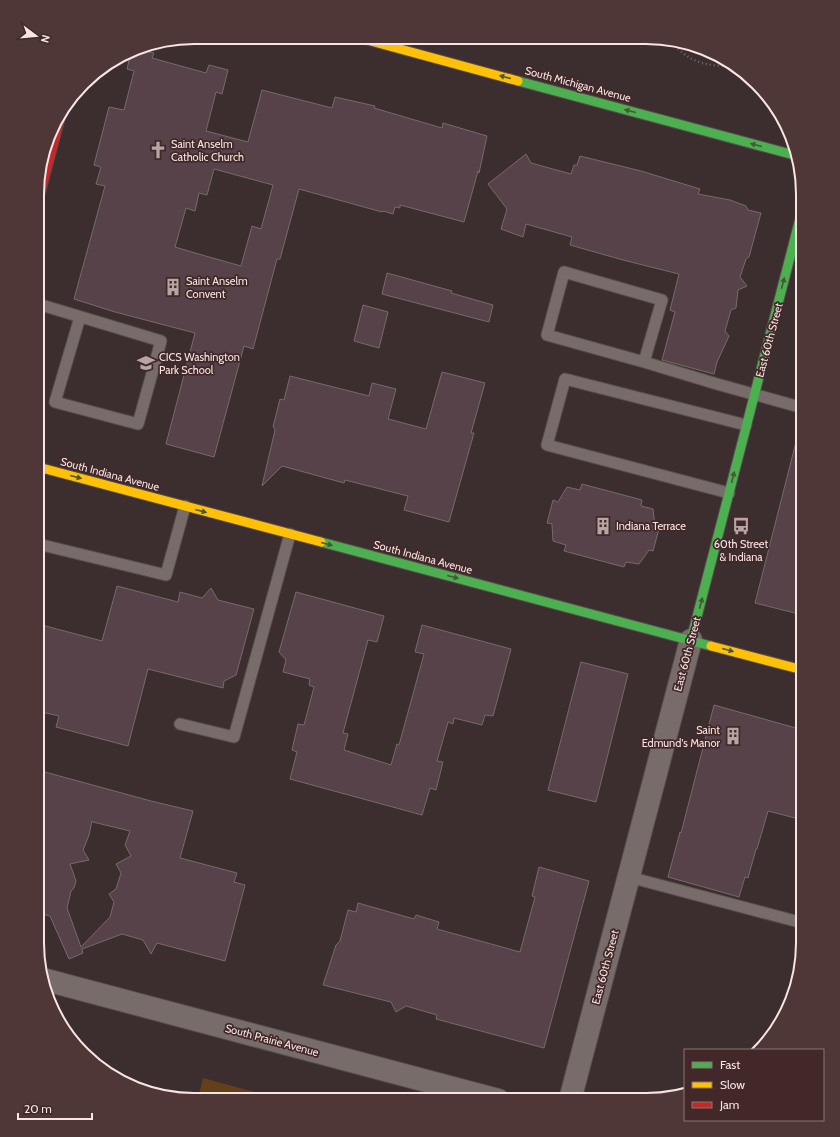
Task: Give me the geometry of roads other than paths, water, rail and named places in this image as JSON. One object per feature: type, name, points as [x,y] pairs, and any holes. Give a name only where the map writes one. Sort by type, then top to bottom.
[{"type":"street","name":"South Michigan Avenue","points":[[378,44],[791,154]]},
{"type":"street","points":[[45,175],[56,136]]},
{"type":"street","name":"East 60th Street","points":[[572,1093],[796,234]]},
{"type":"street","name":"South Indiana Avenue","points":[[44,469],[796,668]]},
{"type":"street","name":"South Prairie Avenue","points":[[49,981],[472,1093]]},
{"type":"lane","points":[[644,362],[662,300],[564,272],[547,335],[796,406]]},
{"type":"lane","points":[[44,306],[161,341],[138,424],[55,402],[80,317]]},
{"type":"lane","points":[[729,493],[547,445],[565,379],[746,425]]},
{"type":"lane","points":[[44,545],[166,575],[185,506]]},
{"type":"lane","points":[[180,724],[234,737],[290,534]]},
{"type":"lane","points":[[629,877],[796,921]]},
{"type":"place","name":"Saint Anselm Catholic Church","points":[[158,150]]},
{"type":"place","name":"Saint Anselm Convent","points":[[173,287]]},
{"type":"place","name":"CICS Washington Park School","points":[[146,363]]},
{"type":"place","name":"Indiana Terrace","points":[[603,526]]},
{"type":"place","name":"60th Street & Indiana","points":[[741,526]]},
{"type":"place","name":"Saint Edmund's Manor","points":[[733,736]]}]
